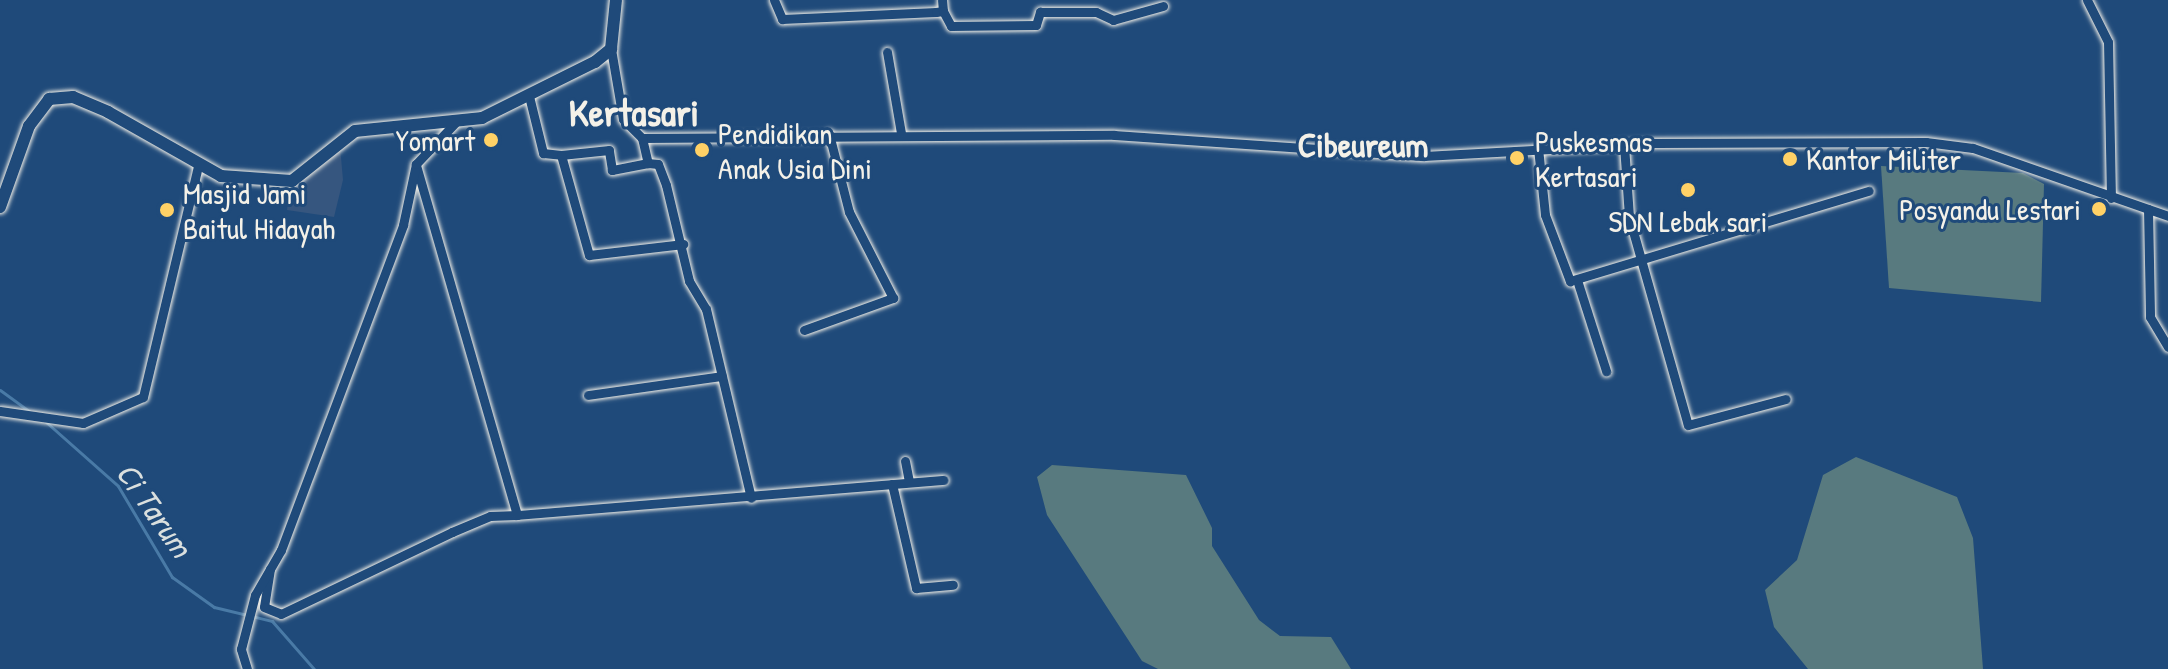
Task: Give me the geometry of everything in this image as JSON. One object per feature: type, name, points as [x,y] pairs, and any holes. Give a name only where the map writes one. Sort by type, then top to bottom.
[{"type":"main road","points":[[0,207],[35,113],[61,96],[120,118],[198,167],[259,184],[292,181],[342,136],[367,127],[455,123],[529,96],[611,49],[616,0]]},
{"type":"street","points":[[774,0],[782,19],[942,5],[951,26],[1036,25],[1040,12],[1098,12],[1113,20],[1163,6]]},
{"type":"street","points":[[2087,0],[2108,42],[2111,198]]},
{"type":"street","points":[[611,49],[623,119],[642,138],[648,163]]},
{"type":"street","points":[[887,52],[901,133]]},
{"type":"street","points":[[529,96],[543,153],[561,155],[609,150],[612,170],[658,164],[722,376],[751,498]]},
{"type":"street","points":[[247,669],[243,639],[255,595],[270,569],[403,225],[416,164],[455,123]]},
{"type":"street","points":[[642,138],[901,133],[1256,140],[1424,156],[1624,145],[1953,144],[2168,216]]},
{"type":"street","points":[[804,330],[893,298],[849,212],[829,134]]},
{"type":"street","points":[[1624,145],[1626,204],[1690,427],[1786,399]]},
{"type":"street","points":[[1538,148],[1545,215],[1566,278],[1577,280],[1869,191]]},
{"type":"street","points":[[561,155],[589,255],[683,244]]},
{"type":"street","points":[[416,164],[517,515]]},
{"type":"street","points":[[0,411],[70,422],[143,397],[198,167]]},
{"type":"street","points":[[2148,209],[2150,317],[2168,347]]},
{"type":"street","points":[[1577,280],[1606,371]]},
{"type":"street","points":[[588,395],[722,376]]},
{"type":"street","points":[[905,461],[909,481]]},
{"type":"street","points":[[270,569],[264,607],[281,614],[490,516],[751,498],[944,480]]},
{"type":"street","points":[[892,484],[916,588],[953,585]]},
{"type":"shaded area","points":[[340,146],[343,180],[334,217],[287,210],[290,187]]},
{"type":"green space","points":[[1881,166],[2023,173],[2044,184],[2041,302],[1889,288]]},
{"type":"green space","points":[[1856,457],[1957,497],[1973,538],[1983,669],[1808,669],[1774,627],[1765,590],[1797,560],[1823,475]]},
{"type":"green space","points":[[1052,465],[1186,475],[1212,528],[1212,546],[1259,620],[1280,636],[1331,637],[1351,669],[1158,669],[1142,661],[1047,515],[1037,477]]},
{"type":"waterway","name":"Ci Tarum","points":[[0,390],[29,411]]},
{"type":"waterway","name":"Ci Tarum","points":[[46,422],[118,486],[172,577],[214,607],[272,621],[314,669]]},
{"type":"place","name":"Yomart","points":[[491,140]]},
{"type":"place","name":"Pendidikan Anak Usia Dini","points":[[702,150]]},
{"type":"place","name":"Puskesmas Kertasari","points":[[1517,158]]},
{"type":"place","name":"Kantor Militer","points":[[1790,159]]},
{"type":"place","name":"SDN Lebak sari","points":[[1688,190]]},
{"type":"place","name":"Posyandu Lestari","points":[[2099,209]]},
{"type":"place","name":"Masjid Jami Baitul Hidayah","points":[[167,210]]},
{"type":"district","name":"Kertasari","points":[[634,113]]},
{"type":"district","name":"Cibeureum","points":[[1363,146]]}]
